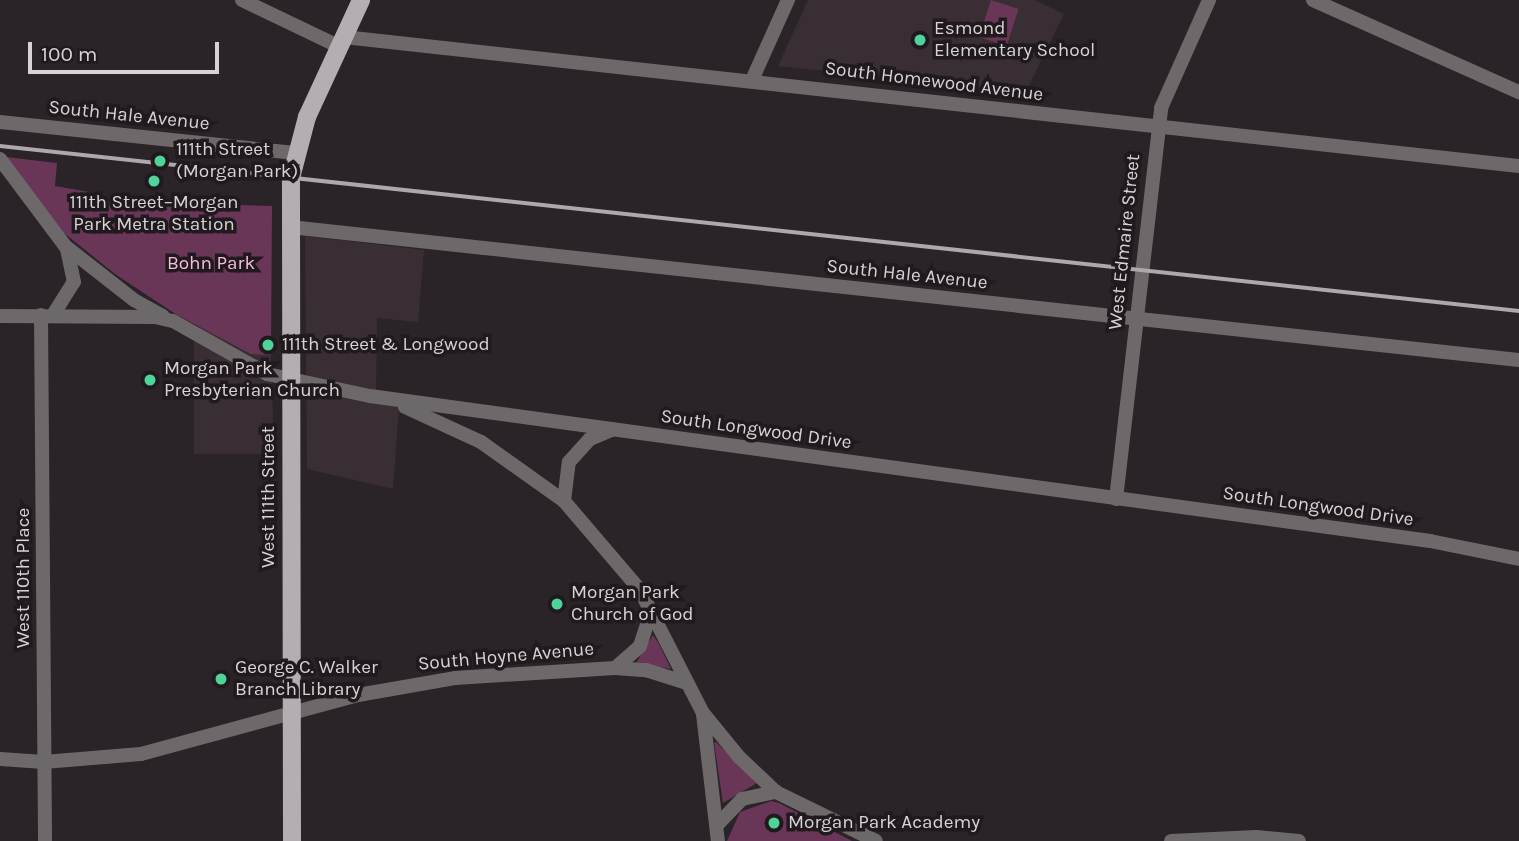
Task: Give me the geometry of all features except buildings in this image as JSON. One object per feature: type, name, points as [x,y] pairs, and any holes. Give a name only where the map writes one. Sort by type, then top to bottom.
[{"type":"main road","name":"West 111th Street","points":[[292,841],[290,227],[295,153],[361,0]]},
{"type":"street","name":"South Homewood Avenue","points":[[242,0],[342,42],[752,80],[1158,128],[1519,166]]},
{"type":"street","name":"West Edmaire Street","points":[[1116,499],[1161,108],[1209,0]]},
{"type":"street","points":[[1313,0],[1519,92]]},
{"type":"street","points":[[752,80],[782,2]]},
{"type":"street","name":"South Hale Avenue","points":[[0,121],[295,153]]},
{"type":"street","points":[[0,159],[65,246],[74,267],[74,282],[69,296],[47,315]]},
{"type":"street","name":"South Hale Avenue","points":[[290,227],[1519,360]]},
{"type":"street","points":[[65,246],[134,300],[173,321]]},
{"type":"street","name":"West 110th Place","points":[[45,841],[47,315]]},
{"type":"street","name":"South Longwood Drive","points":[[0,316],[134,315],[173,321],[290,381],[370,396],[1430,541],[1519,559]]},
{"type":"street","points":[[370,396],[438,420],[481,442],[564,502],[615,557],[652,610],[703,713],[776,792],[876,841]]},
{"type":"street","points":[[564,502],[565,478],[577,451],[613,429]]},
{"type":"street","points":[[615,668],[640,646],[652,610]]},
{"type":"street","name":"South Hoyne Avenue","points":[[0,759],[44,762],[141,754],[358,695],[454,678],[615,668],[646,670],[687,683]]},
{"type":"street","points":[[703,713],[719,823],[718,841]]},
{"type":"street","points":[[719,823],[743,799],[776,792]]},
{"type":"street","points":[[1171,841],[1256,837],[1299,841]]},
{"type":"shaded area","name":"Esmond Elementary School","points":[[808,0],[1035,0],[1064,14],[1026,92],[778,66]]},
{"type":"shaded area","points":[[305,236],[424,250],[418,322],[377,318],[376,397],[399,406],[393,489],[307,469]]},
{"type":"shaded area","points":[[194,325],[271,355],[274,454],[194,454]]},
{"type":"green space","points":[[991,0],[1019,9],[1007,46],[979,37]]},
{"type":"green space","name":"Bohn Park","points":[[6,157],[57,163],[55,186],[89,192],[122,207],[161,203],[272,206],[271,355],[251,354],[177,315],[115,274],[64,233]]},
{"type":"green space","points":[[653,635],[659,644],[671,669],[636,663]]},
{"type":"green space","points":[[714,743],[757,783],[723,803]]},
{"type":"green space","name":"Morgan Park Academy","points":[[771,801],[852,841],[727,841],[740,812]]},
{"type":"railway","points":[[0,146],[1519,311]]},
{"type":"place","name":"Esmond Elementary School","points":[[920,40]]},
{"type":"place","name":"111th Street (Morgan Park)","points":[[160,161]]},
{"type":"place","name":"111th Street–Morgan Park Metra Station","points":[[154,181]]},
{"type":"place","name":"111th Street & Longwood","points":[[268,345]]},
{"type":"place","name":"Morgan Park Presbyterian Church","points":[[150,380]]},
{"type":"place","name":"Morgan Park Church of God","points":[[557,604]]},
{"type":"place","name":"George C. Walker Branch Library","points":[[221,679]]},
{"type":"place","name":"Morgan Park Academy","points":[[774,823]]}]
